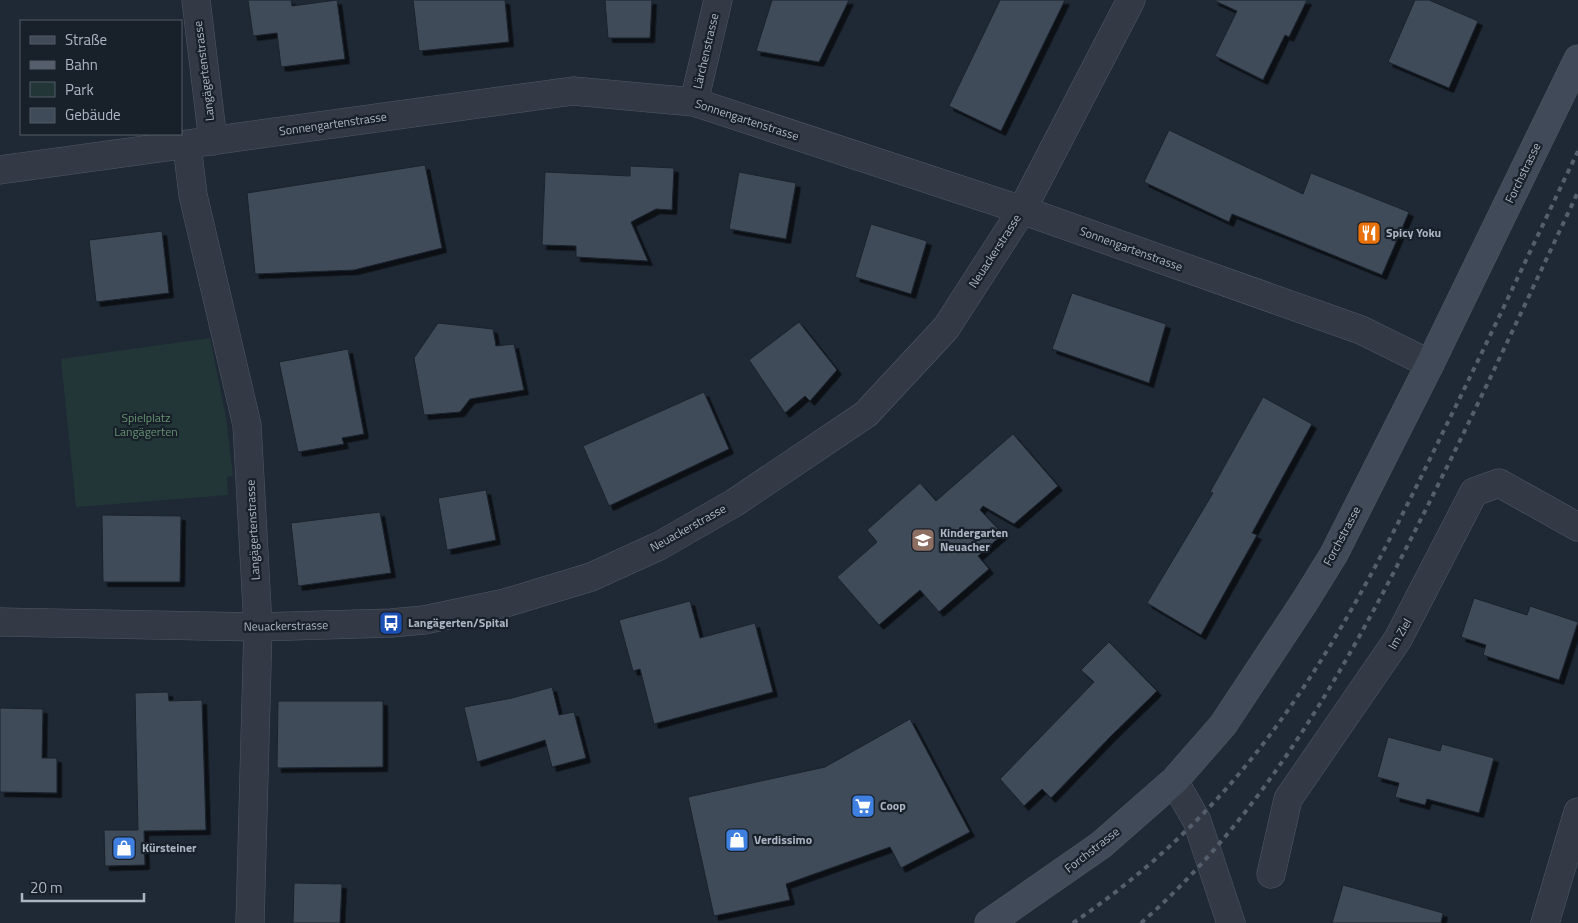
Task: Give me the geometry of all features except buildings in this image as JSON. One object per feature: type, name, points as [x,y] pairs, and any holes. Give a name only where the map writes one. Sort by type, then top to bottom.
[{"type":"main road","name":"Forchstrasse","points":[[989,923],[1101,845],[1174,781],[1223,725],[1334,554],[1430,364],[1578,59]]},
{"type":"street","name":"Langägertenstrasse","points":[[196,0],[200,143],[193,195],[247,425],[251,482],[258,627],[250,923]]},
{"type":"street","name":"Lärchenstrasse","points":[[694,102],[718,0]]},
{"type":"street","name":"Neuackerstrasse","points":[[0,622],[258,627],[391,624],[424,620],[505,603],[591,577],[659,546],[734,503],[866,414],[946,328],[1022,210],[1131,0]]},
{"type":"street","name":"Sonnengartenstrasse","points":[[0,170],[573,91],[694,102],[1022,210],[1361,330],[1430,364]]},
{"type":"street","name":"Im Ziel","points":[[1271,874],[1288,799],[1398,639],[1474,492],[1500,484],[1578,527]]},
{"type":"street","points":[[1174,781],[1197,820],[1232,923]]},
{"type":"street","points":[[1545,923],[1578,812]]},
{"type":"green space","name":"Spielplatz Langägerten","points":[[210,338],[226,418],[233,476],[227,477],[228,495],[76,507],[61,359]]},
{"type":"railway","points":[[1073,923],[1137,875],[1196,821],[1236,778],[1306,684],[1337,634],[1394,531],[1578,151]]},
{"type":"railway","points":[[1141,923],[1186,880],[1228,834],[1302,733],[1334,680],[1395,570],[1443,475],[1578,192]]},
{"type":"place","name":"Spicy Yoku","points":[[1369,233]]},
{"type":"place","name":"Kindergarten Neuacher","points":[[923,540]]},
{"type":"place","name":"Langägerten/Spital","points":[[391,623]]},
{"type":"place","name":"Coop","points":[[863,806]]},
{"type":"place","name":"Verdissimo","points":[[737,840]]},
{"type":"place","name":"Kürsteiner","points":[[124,848]]}]
